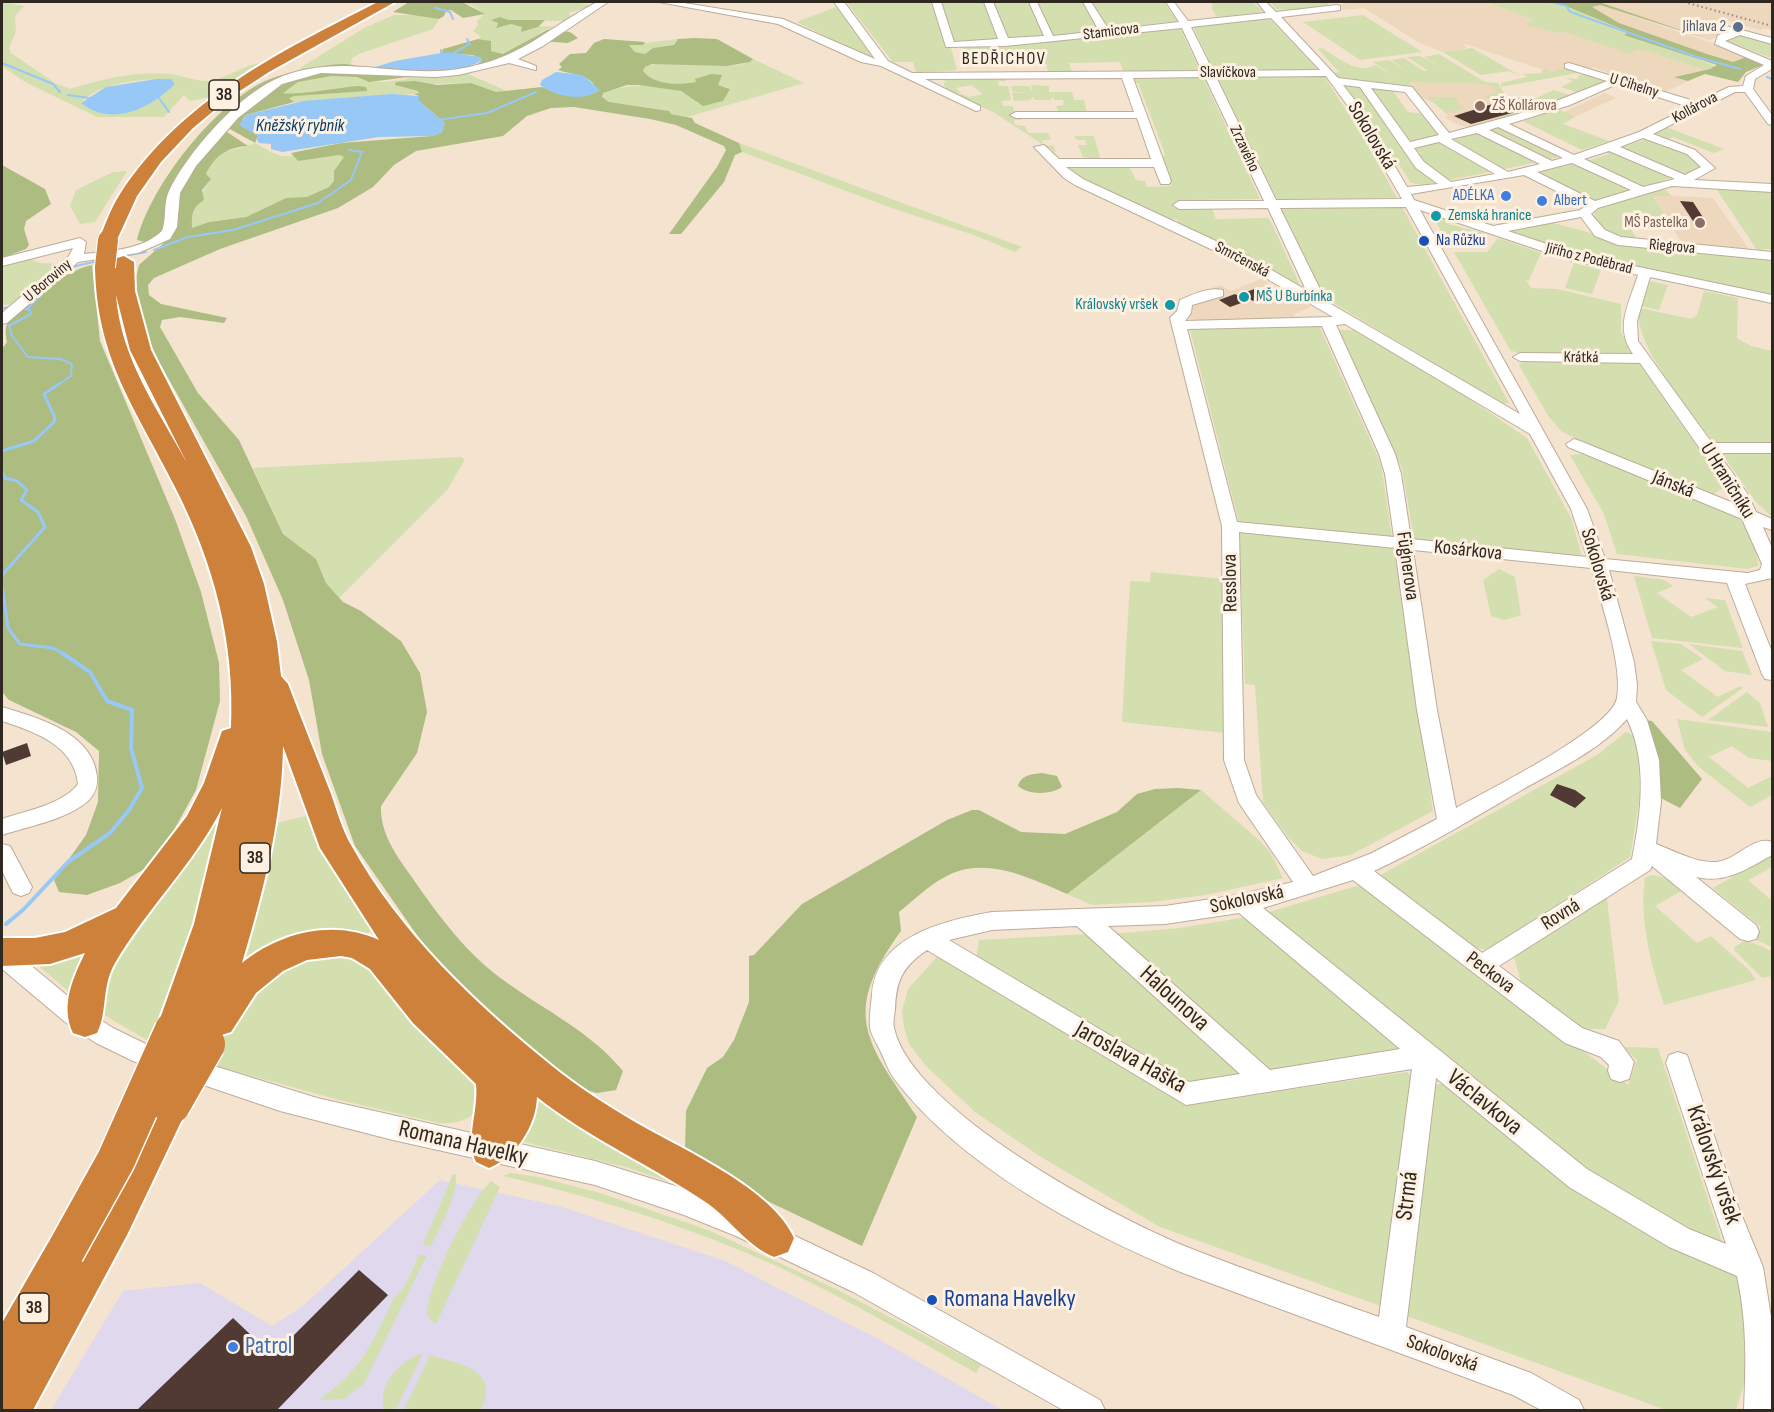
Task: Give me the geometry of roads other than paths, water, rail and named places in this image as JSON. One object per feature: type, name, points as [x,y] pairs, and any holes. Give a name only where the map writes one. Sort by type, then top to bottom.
[{"type":"highway","name":"38","points":[[114,265],[108,240],[119,212],[149,167],[172,139],[201,112],[267,66],[388,2]]},
{"type":"highway","name":"38","points":[[2,1363],[132,1188],[171,1105],[193,1038],[232,948],[255,856],[268,761],[256,671],[239,626],[231,591],[219,558],[165,441],[129,381],[114,347],[107,312],[114,265],[128,237],[133,220],[162,166],[213,113],[279,67],[400,2]]},
{"type":"highway","points":[[85,1022],[86,993],[97,966],[134,910],[182,849],[209,807],[226,766],[256,671]]},
{"type":"highway","points":[[256,671],[302,754],[321,813],[336,848],[355,879],[422,969],[485,1030],[578,1107],[722,1191],[774,1238]]},
{"type":"highway","points":[[2,954],[30,954],[71,946],[90,939],[134,910]]},
{"type":"highway","points":[[193,1038],[261,968],[274,960],[314,945],[338,943],[363,947],[383,960],[424,1010],[491,1076],[496,1098],[489,1130],[489,1150]]},
{"type":"highway","points":[[485,1030],[518,1079],[519,1093],[514,1120],[504,1136],[489,1150]]},
{"type":"highway","name":"38","points":[[9,1410],[78,1259],[116,1160],[193,1038]]},
{"type":"street","points":[[74,259],[139,249],[168,234],[171,226],[172,196],[189,167],[237,115],[278,82],[324,71],[359,69],[430,74],[458,72],[509,59],[525,52],[603,2]]},
{"type":"street","points":[[664,2],[780,21],[865,60],[884,63],[976,108]]},
{"type":"street","points":[[839,2],[884,63]]},
{"type":"street","name":"Stamicova","points":[[936,2],[950,45],[1050,39],[1272,13],[1337,8]]},
{"type":"street","points":[[988,2],[1005,43]]},
{"type":"street","points":[[1033,2],[1050,39]]},
{"type":"street","points":[[1087,2],[1105,32]]},
{"type":"street","name":"Zrzavého","points":[[1170,2],[1185,24],[1313,289],[1310,297]]},
{"type":"street","name":"Sokolovská","points":[[1261,2],[1333,77],[1355,108],[1407,197],[1579,509],[1598,563],[1625,667],[1627,703],[1614,720],[1592,738],[1448,822],[1355,869],[1308,886],[1243,904],[1165,915],[976,923],[927,938],[897,962],[888,977],[882,992],[879,1020],[895,1063],[908,1081],[945,1116],[1022,1172],[1085,1212],[1135,1239],[1293,1301],[1521,1383],[1569,1410]]},
{"type":"street","points":[[1710,23],[1773,41]]},
{"type":"street","points":[[1739,32],[1722,37],[1719,42],[1772,65]]},
{"type":"street","points":[[509,59],[532,68]]},
{"type":"street","points":[[1772,65],[1750,78],[1748,89],[1772,121]]},
{"type":"street","name":"U Cihelny","points":[[1569,66],[1698,106]]},
{"type":"street","points":[[1126,74],[1165,180]]},
{"type":"street","name":"Slavíčkova","points":[[911,75],[1209,74],[1333,77],[1363,84],[1408,89],[1433,117],[1443,138]]},
{"type":"street","points":[[941,75],[942,91]]},
{"type":"street","points":[[1449,186],[1420,165],[1407,146],[1474,128],[1500,124],[1564,105],[1616,81]]},
{"type":"street","name":"Sokolovská","points":[[1363,84],[1407,146]]},
{"type":"street","name":"Kollárova","points":[[1407,197],[1588,155],[1643,134],[1733,89],[1748,89]]},
{"type":"street","points":[[1016,116],[1141,115]]},
{"type":"street","points":[[1515,120],[1588,155]]},
{"type":"street","points":[[1500,124],[1642,191]]},
{"type":"street","points":[[1474,128],[1551,165]]},
{"type":"street","name":"Kollárova","points":[[1643,134],[1690,152],[1709,168],[1692,176],[1686,182]]},
{"type":"street","points":[[1443,138],[1505,175]]},
{"type":"street","name":"Smrčenská","points":[[1040,147],[1055,163],[1079,182],[1241,258],[1537,431]]},
{"type":"street","points":[[1610,147],[1679,176],[1686,182]]},
{"type":"street","points":[[1055,163],[1158,163]]},
{"type":"street","points":[[1525,171],[1589,209]]},
{"type":"street","points":[[1490,230],[1589,209],[1671,183],[1773,188]]},
{"type":"street","points":[[1179,205],[1407,197]]},
{"type":"street","name":"Jiřího z Poděbrad","points":[[1407,197],[1490,230],[1574,257],[1773,299]]},
{"type":"street","name":"Riegrova","points":[[1589,209],[1600,233],[1622,242],[1773,256]]},
{"type":"street","name":"U Boroviny","points":[[2,262],[78,242],[79,251],[74,259],[11,312]]},
{"type":"street","name":"U Hraničníku","points":[[1645,273],[1630,321],[1631,341],[1708,448],[1751,516],[1771,564],[1768,574],[1755,579]]},
{"type":"street","points":[[1218,293],[1203,295],[1185,303],[1184,313],[1177,318],[1178,325],[1350,321]]},
{"type":"street","name":"Fügnerova","points":[[1327,322],[1387,454],[1404,544],[1427,710],[1448,822]]},
{"type":"street","name":"Resslova","points":[[1178,325],[1230,526],[1234,760],[1246,797],[1308,886]]},
{"type":"street","name":"Krátká","points":[[1520,357],[1642,359]]},
{"type":"street","name":"Jánská","points":[[1574,444],[1773,525]]},
{"type":"street","points":[[1708,448],[1773,448]]},
{"type":"street","name":"Kosárkova","points":[[1230,526],[1598,563]]},
{"type":"street","points":[[1598,563],[1755,579],[1773,590]]},
{"type":"street","points":[[1734,578],[1773,674]]},
{"type":"street","points":[[1627,703],[1639,720],[1647,758],[1651,796],[1644,856]]},
{"type":"street","points":[[2,714],[48,732],[77,750],[87,764],[88,785],[72,802],[2,827]]},
{"type":"street","points":[[1644,856],[1715,871],[1725,869],[1766,848]]},
{"type":"street","points":[[2,852],[21,887]]},
{"type":"street","points":[[1644,856],[1748,932]]},
{"type":"street","name":"Rovná","points":[[1480,966],[1644,856]]},
{"type":"street","name":"Peckova","points":[[1355,869],[1574,1036],[1616,1053],[1622,1062],[1620,1071]]},
{"type":"street","name":"Václavkova","points":[[1243,904],[1578,1178],[1679,1238],[1749,1267]]},
{"type":"street","name":"Halounova","points":[[1084,918],[1265,1081]]},
{"type":"street","name":"Jaroslava Haška","points":[[927,938],[1186,1094],[1426,1056]]},
{"type":"street","name":"Romana Havelky","points":[[2,954],[48,996],[85,1022],[132,1049],[244,1089],[333,1115],[620,1180],[693,1204],[774,1238],[873,1287],[1090,1410]]},
{"type":"street","name":"Strmá","points":[[1391,1336],[1426,1056]]},
{"type":"street","name":"Královský vršek","points":[[1678,1063],[1724,1204],[1749,1267]]},
{"type":"street","points":[[1749,1267],[1757,1304],[1761,1358],[1759,1410]]},
{"type":"water","points":[[447,52],[481,57],[482,60],[457,70],[443,72],[428,73],[372,68],[395,61]]},
{"type":"water","points":[[556,72],[583,75],[600,90],[578,97],[554,93],[540,85],[542,80]]},
{"type":"water","points":[[156,79],[171,79],[175,84],[155,101],[131,112],[105,114],[81,103],[106,87]]},
{"type":"water","name":"Kněžský rybník","points":[[392,94],[419,96],[419,101],[445,123],[442,132],[432,136],[379,137],[282,152],[271,149],[271,144],[259,143],[258,136],[239,125],[246,115],[303,101]]},
{"type":"waterway","points":[[1551,2],[1567,6],[1569,11],[1576,14],[1697,57],[1740,69]]},
{"type":"waterway","points":[[435,8],[450,12],[453,19]]},
{"type":"waterway","points":[[452,54],[470,44],[467,39]]},
{"type":"waterway","points":[[2,63],[53,84],[60,92]]},
{"type":"waterway","points":[[1767,77],[1772,79]]},
{"type":"waterway","points":[[437,120],[487,113],[536,92]]},
{"type":"waterway","points":[[68,95],[89,98]]},
{"type":"waterway","points":[[154,96],[159,98],[169,112]]},
{"type":"waterway","points":[[154,250],[188,237],[233,230],[318,203],[351,180],[362,152],[349,150]]},
{"type":"waterway","points":[[112,258],[146,252]]},
{"type":"waterway","points":[[66,272],[76,266],[98,261]]},
{"type":"waterway","points":[[27,309],[56,280]]},
{"type":"waterway","points":[[2,308],[13,307]]},
{"type":"waterway","points":[[2,451],[34,441],[54,422],[55,418],[44,394],[71,376],[72,364],[60,359],[28,357],[12,336],[9,326],[31,314],[30,310],[20,308]]},
{"type":"waterway","points":[[2,471],[5,478],[17,481],[27,490],[21,500],[38,512],[45,527],[2,575]]},
{"type":"waterway","points":[[2,584],[8,628],[20,644],[53,648],[64,654]]},
{"type":"waterway","points":[[6,924],[23,910],[68,862],[110,833],[129,810],[142,788],[131,748],[132,710],[107,701],[90,672],[62,653]]},
{"type":"railway","points":[[1684,2],[1772,26]]},
{"type":"place","name":"Jihlava 2","points":[[1738,27]]},
{"type":"place","name":"ZŠ Kollárova","points":[[1480,106]]},
{"type":"place","name":"ADÉLKA","points":[[1506,196]]},
{"type":"place","name":"Albert","points":[[1542,201]]},
{"type":"place","name":"Zemská hranice","points":[[1436,216]]},
{"type":"place","name":"MŠ Pastelka","points":[[1700,223]]},
{"type":"place","name":"Na Růžku","points":[[1424,241]]},
{"type":"place","name":"MŠ U Burbínka","points":[[1244,297]]},
{"type":"place","name":"Královský vršek","points":[[1170,305]]},
{"type":"place","name":"Romana Havelky","points":[[932,1300]]},
{"type":"place","name":"Patrol","points":[[233,1347]]},
{"type":"district","name":"BEDŘICHOV","points":[[1004,59]]}]
